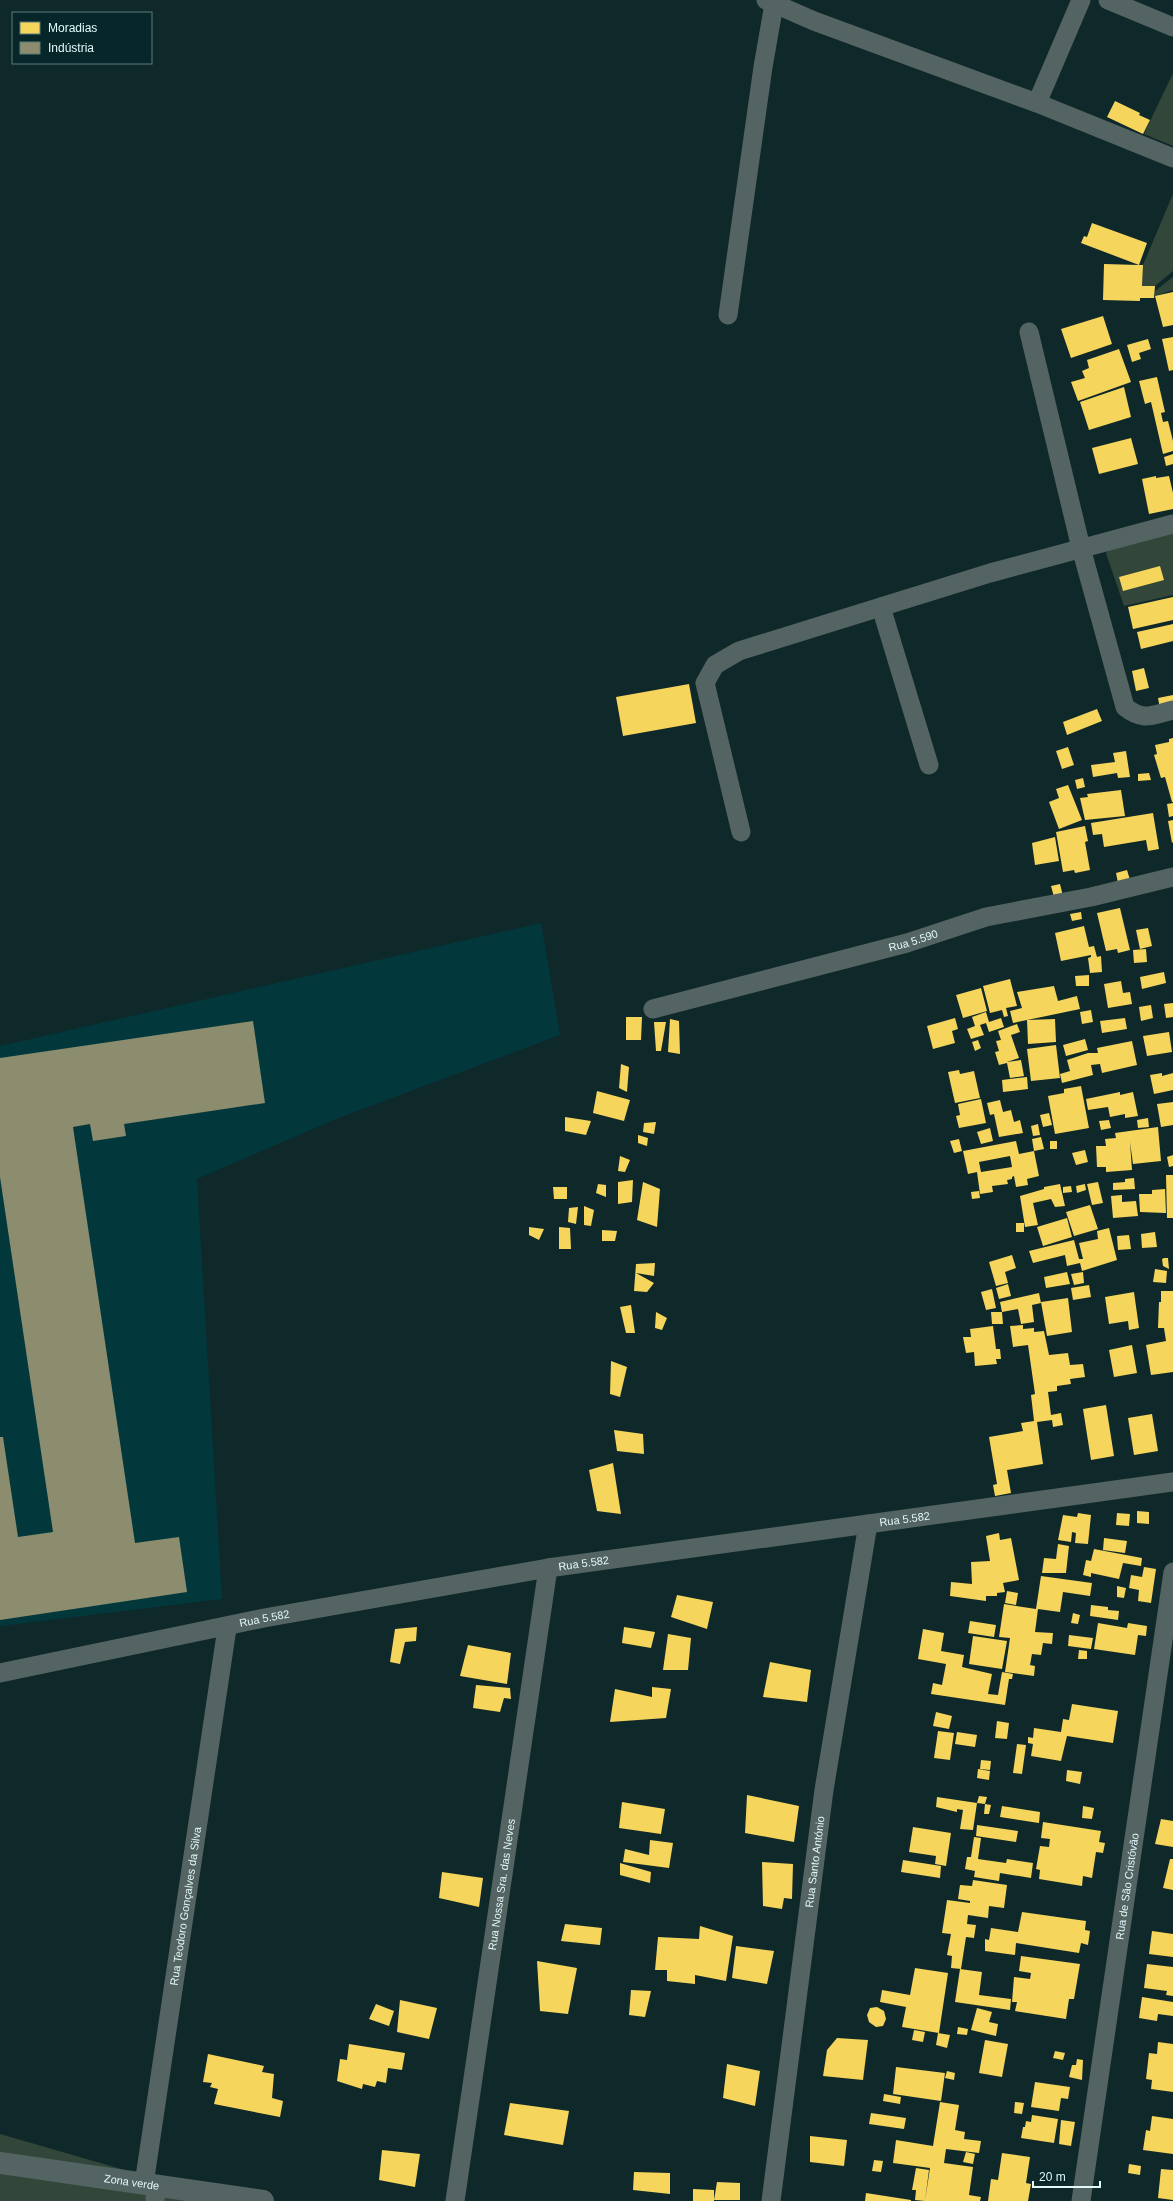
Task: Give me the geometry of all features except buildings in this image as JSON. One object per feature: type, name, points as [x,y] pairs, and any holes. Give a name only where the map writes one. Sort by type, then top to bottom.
[{"type":"street","points":[[1037,102],[1080,0]]},
{"type":"street","points":[[1108,0],[1173,26]]},
{"type":"street","points":[[728,315],[763,67],[770,2],[814,21],[1037,102],[1173,158]]},
{"type":"street","points":[[1029,332],[1081,548],[1125,707],[1136,715],[1147,716],[1173,710]]},
{"type":"street","points":[[741,832],[705,683],[715,665],[739,651],[990,573],[1173,524]]},
{"type":"street","points":[[881,607],[929,766]]},
{"type":"street","name":"Rua 5.590","points":[[653,1010],[908,943],[986,917],[1091,898],[1173,877]]},
{"type":"street","name":"Rua 5.582","points":[[0,1673],[227,1628],[264,1618],[548,1568],[1173,1482]]},
{"type":"street","name":"Rua Santo António","points":[[771,2201],[824,1790],[868,1524]]},
{"type":"street","name":"Rua Nossa Sra. das Neves","points":[[455,2201],[548,1568]]},
{"type":"street","name":"Rua de São Cristóvão","points":[[1082,2201],[1173,1572]]},
{"type":"street","name":"Rua Teodoro Gonçalves da Silva","points":[[152,2190],[227,1628]]},
{"type":"street","name":"Zona verde","points":[[0,2163],[152,2190],[263,2201]]},
{"type":"shaded area","points":[[541,923],[560,1035],[336,1119],[197,1179],[222,1599],[0,1626],[0,1046]]},
{"type":"green space","points":[[1173,73],[1173,146],[1144,134]]},
{"type":"green space","points":[[1173,194],[1173,271],[1155,286],[1142,286],[1143,265]]},
{"type":"green space","points":[[1173,277],[1173,290],[1155,296],[1155,291]]},
{"type":"green space","points":[[1173,530],[1173,595],[1124,606],[1106,553],[1111,546]]},
{"type":"green space","points":[[0,2134],[232,2201],[0,2201]]}]
